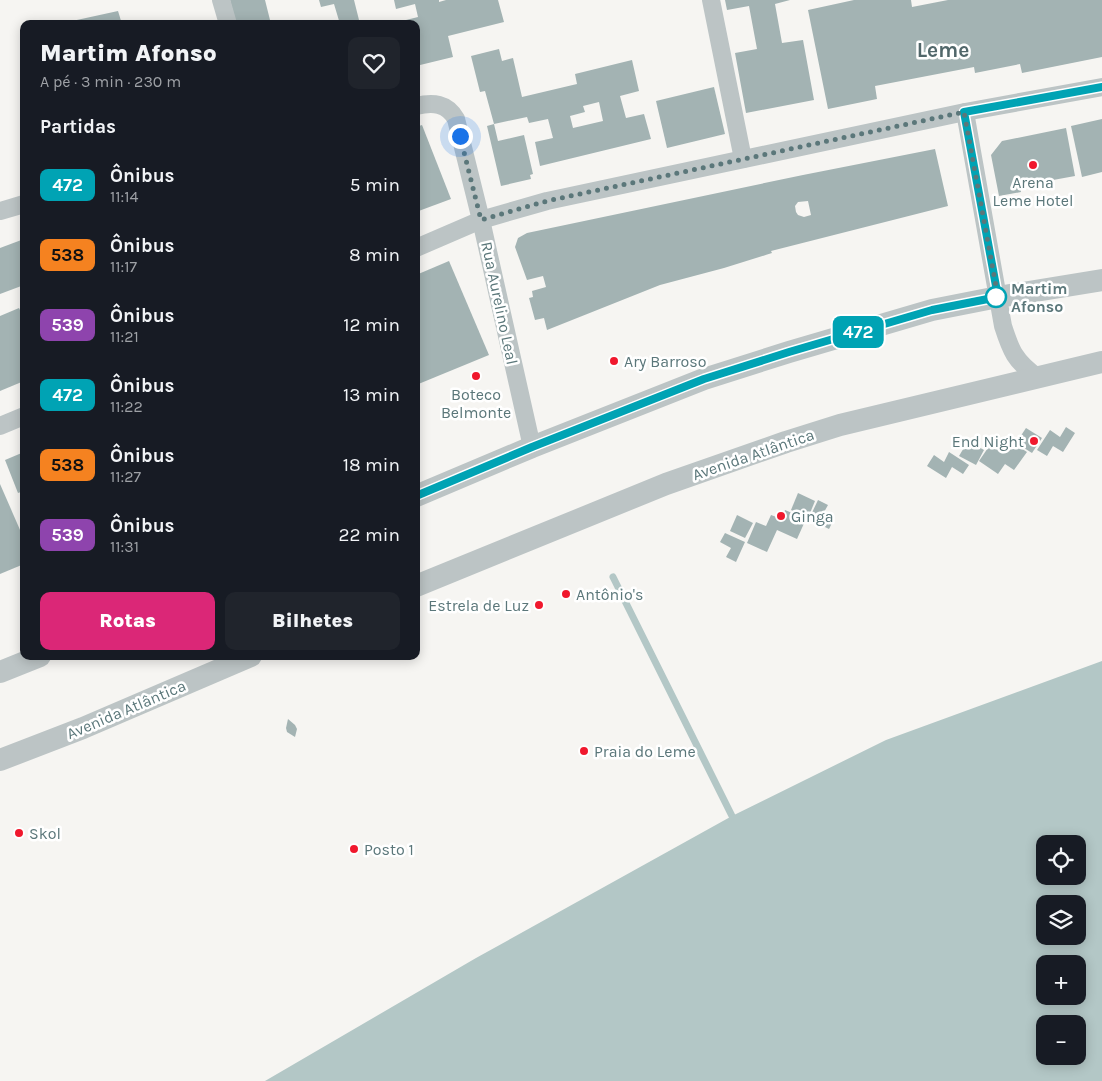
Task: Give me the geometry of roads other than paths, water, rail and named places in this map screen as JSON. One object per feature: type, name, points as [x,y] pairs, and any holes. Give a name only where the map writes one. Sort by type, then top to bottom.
[{"type":"street","points":[[221,0],[227,20]]},
{"type":"street","points":[[712,0],[743,159]]},
{"type":"street","points":[[420,246],[481,220],[547,201],[964,112],[1102,86]]},
{"type":"street","name":"Rua Aurelino Leal","points":[[420,105],[428,103],[444,105],[452,112],[456,119],[481,220],[532,447]]},
{"type":"street","points":[[964,112],[1003,326],[1014,356],[1022,366],[1037,377]]},
{"type":"street","points":[[0,211],[20,205]]},
{"type":"street","points":[[420,494],[532,447],[704,379],[789,352],[932,310],[1102,280]]},
{"type":"street","name":"Avenida Atlântica","points":[[420,584],[666,484],[786,442],[840,425],[1102,362]]},
{"type":"street","points":[[0,426],[20,418]]},
{"type":"street","points":[[0,672],[30,660]]},
{"type":"street","name":"Avenida Atlântica","points":[[0,760],[83,728],[243,660]]},
{"type":"waterway","points":[[613,577],[732,816]]},
{"type":"place","name":"Arena Leme Hotel","points":[[1033,165]]},
{"type":"place","name":"Martim Afonso","points":[[996,297]]},
{"type":"place","name":"Ary Barroso","points":[[614,361]]},
{"type":"place","name":"Boteco Belmonte","points":[[476,376]]},
{"type":"place","name":"End Night","points":[[1034,441]]},
{"type":"place","name":"Ginga","points":[[781,516]]},
{"type":"place","name":"Antônio's","points":[[566,594]]},
{"type":"place","name":"Estrela de Luz","points":[[539,605]]},
{"type":"place","name":"Praia do Leme","points":[[584,751]]},
{"type":"place","name":"Skol","points":[[19,833]]},
{"type":"place","name":"Posto 1","points":[[354,849]]},
{"type":"district","name":"Leme","points":[[943,50]]}]
